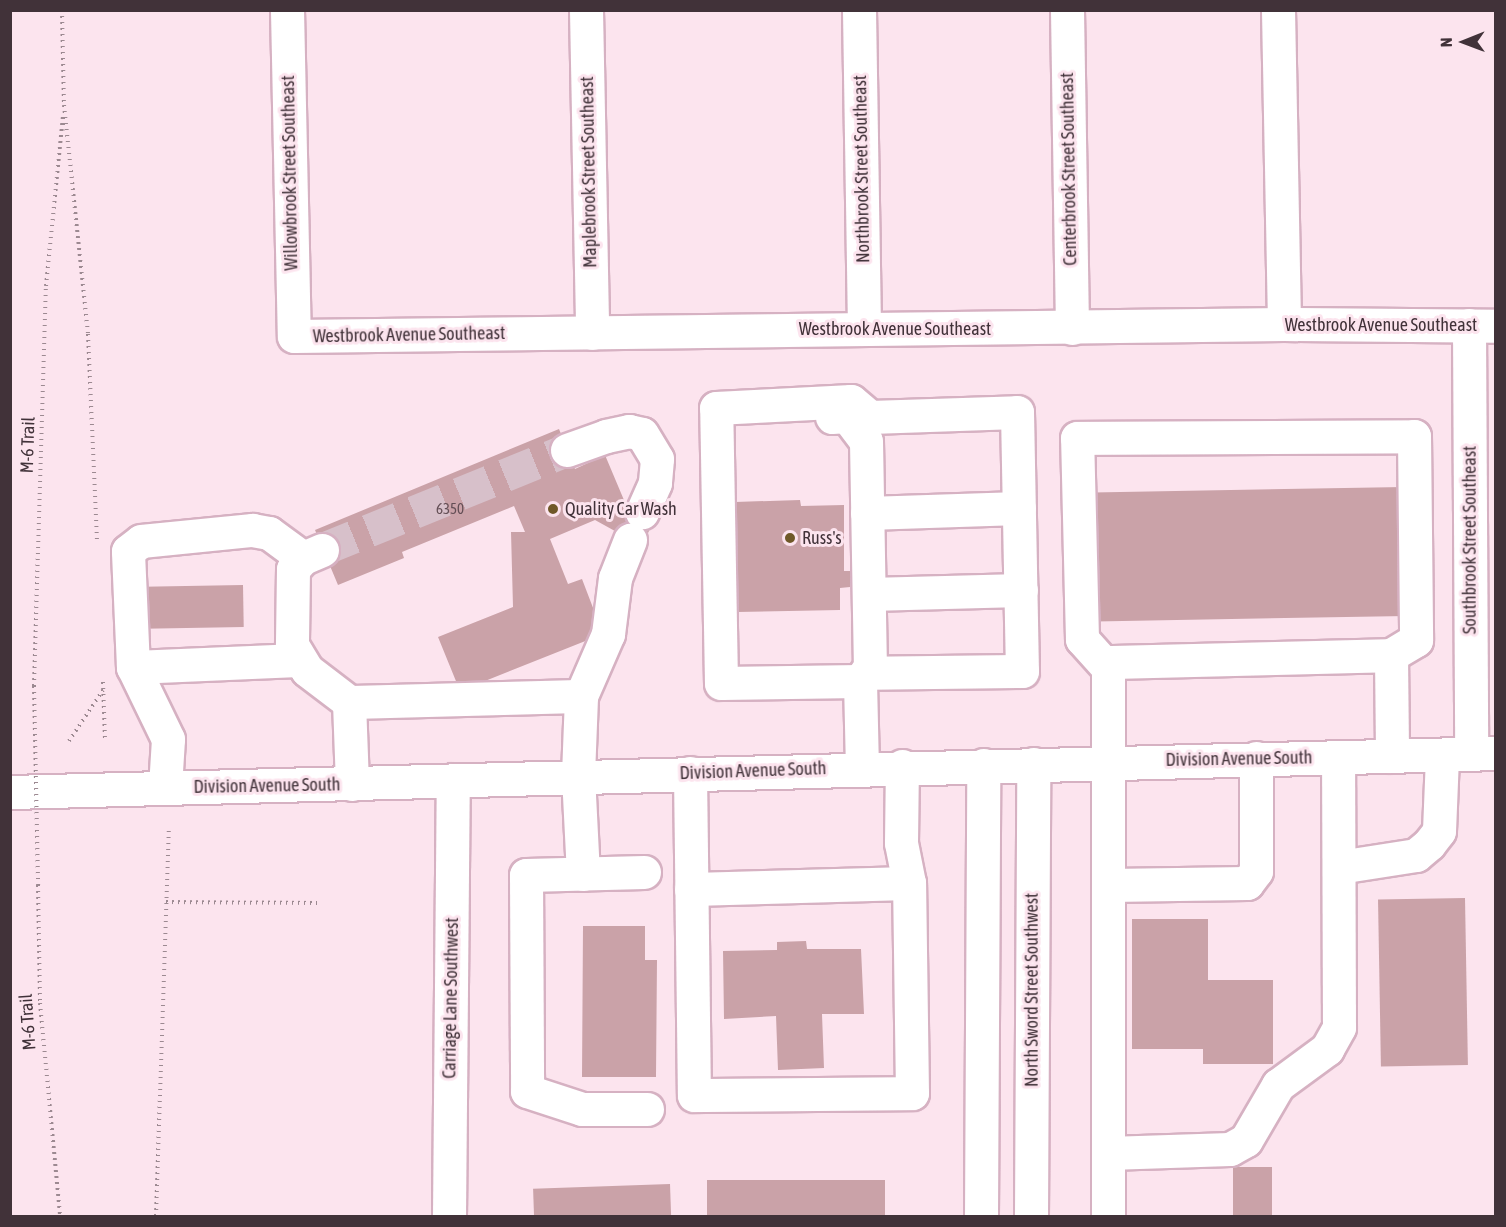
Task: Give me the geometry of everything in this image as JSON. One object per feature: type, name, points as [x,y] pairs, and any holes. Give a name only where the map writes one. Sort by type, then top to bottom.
[{"type":"street","name":"Willowbrook Street Southeast","points":[[287,10],[294,336]]},
{"type":"street","name":"Maplebrook Street Southeast","points":[[586,10],[592,333]]},
{"type":"street","name":"Northbrook Street Southeast","points":[[859,10],[864,328]]},
{"type":"street","name":"Centerbrook Street Southeast","points":[[1066,10],[1072,328]]},
{"type":"street","points":[[1278,10],[1284,324]]},
{"type":"street","name":"Westbrook Avenue Southeast","points":[[294,336],[1284,324],[1482,326]]},
{"type":"street","name":"Southbrook Street Southeast","points":[[1339,867],[1416,855],[1429,844],[1439,831],[1470,754],[1482,326]]},
{"type":"street","points":[[851,401],[870,417],[887,416],[1017,412],[1022,671],[721,683],[716,408],[851,401]]},
{"type":"street","points":[[716,422],[847,416],[866,441],[878,513]]},
{"type":"street","points":[[851,768],[865,677],[870,667],[880,593],[878,513],[887,416]]},
{"type":"street","points":[[567,450],[606,436],[629,431],[642,434],[657,459],[655,483],[615,578],[608,634],[581,696],[578,775],[583,874]]},
{"type":"street","points":[[1108,668],[1082,639],[1077,438],[1414,436],[1416,640],[1391,655],[1108,662],[1108,668],[1107,762],[1108,1216]]},
{"type":"street","points":[[878,513],[1019,508]]},
{"type":"street","points":[[165,788],[168,739],[133,667],[128,551],[141,541],[252,530],[269,533],[313,554],[291,575],[292,645],[299,660],[349,702],[581,696]]},
{"type":"street","points":[[880,593],[1020,590]]},
{"type":"street","points":[[1391,655],[1392,756]]},
{"type":"street","points":[[133,667],[299,660]]},
{"type":"street","points":[[349,702],[352,784]]},
{"type":"street","name":"Division Avenue South","points":[[10,792],[352,784],[902,766],[1470,754]]},
{"type":"street","points":[[1108,1153],[1230,1149],[1246,1140],[1278,1085],[1327,1049],[1339,1027],[1338,757]]},
{"type":"street","points":[[1109,885],[1247,883],[1256,871],[1257,758]]},
{"type":"street","name":"North Sword Street Southwest","points":[[1031,1216],[1034,764]]},
{"type":"street","points":[[981,1216],[983,765]]},
{"type":"street","points":[[690,773],[694,1095],[912,1093],[909,883],[901,843],[902,766]]},
{"type":"street","name":"Carriage Lane Southwest","points":[[449,1216],[453,780]]},
{"type":"street","points":[[644,872],[526,875],[527,1091],[582,1110],[647,1109]]},
{"type":"street","points":[[691,889],[909,883]]},
{"type":"path","name":"M-6 Trail","points":[[62,10],[64,105],[88,334],[98,547]]},
{"type":"path","name":"M-6 Trail","points":[[60,1216],[40,1003],[34,686],[46,286],[64,105]]},
{"type":"path","points":[[103,678],[105,740]]},
{"type":"path","points":[[69,741],[104,690]]},
{"type":"path","points":[[156,1216],[169,830]]},
{"type":"path","points":[[166,902],[317,903]]},
{"type":"building","points":[[559,429],[575,469],[605,455],[629,512],[655,518],[642,546],[595,520],[550,539],[568,584],[582,579],[603,634],[460,691],[438,637],[513,607],[511,532],[525,532],[514,506],[402,552],[404,558],[338,585],[315,530]]},
{"type":"building","points":[[1404,487],[1406,616],[1095,621],[1093,492]]},
{"type":"building","name":"Russ's","points":[[800,500],[801,506],[844,505],[844,571],[850,571],[850,587],[840,588],[840,610],[737,612],[735,502]]},
{"type":"building","points":[[243,585],[244,627],[144,629],[143,587]]},
{"type":"building","points":[[1465,898],[1468,1065],[1381,1066],[1378,900]]},
{"type":"building","points":[[1132,919],[1208,919],[1208,980],[1273,980],[1273,1064],[1203,1064],[1203,1049],[1132,1049]]},
{"type":"building","points":[[583,926],[645,926],[645,960],[657,960],[656,1077],[582,1077]]},
{"type":"building","points":[[806,941],[807,949],[861,949],[864,1014],[822,1014],[824,1068],[778,1070],[776,1016],[724,1019],[723,951],[777,950],[777,942]]},
{"type":"building","points":[[1233,1167],[1272,1167],[1272,1216],[1233,1216]]},
{"type":"building","points":[[707,1180],[885,1180],[885,1216],[707,1216]]},
{"type":"building","points":[[670,1184],[671,1216],[534,1216],[533,1189]]},
{"type":"tunnel","points":[[323,549],[567,450]]},
{"type":"place","name":"Quality Car Wash","points":[[553,509]]},
{"type":"place","name":"Russ's","points":[[790,538]]}]
